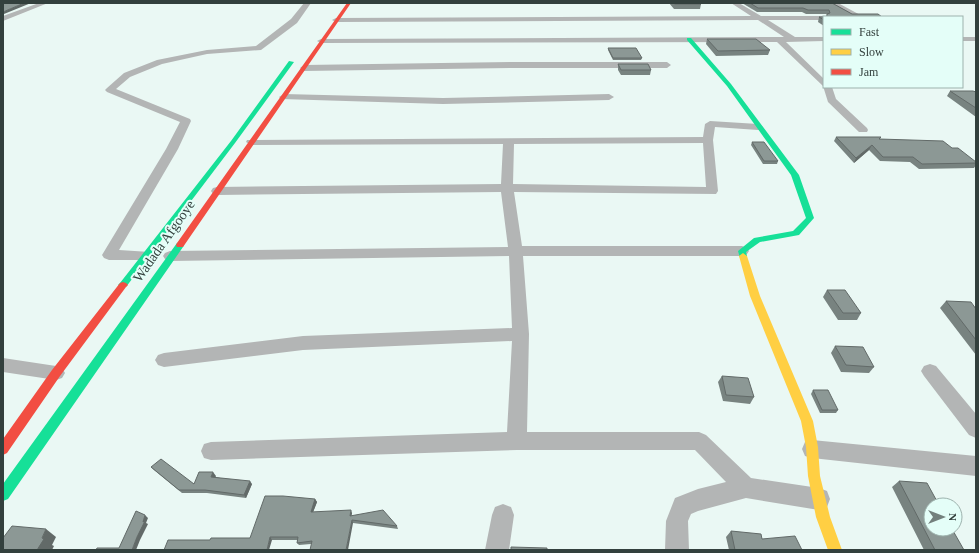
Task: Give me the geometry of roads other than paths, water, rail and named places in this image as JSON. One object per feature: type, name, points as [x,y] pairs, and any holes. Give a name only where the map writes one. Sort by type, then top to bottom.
[{"type":"main road","name":"Wadada Afgooye","points":[[3,495],[349,3]]},
{"type":"main road","points":[[689,39],[728,85],[795,175],[810,218],[796,232],[758,240],[742,251],[755,296],[807,421],[812,449],[814,476],[823,517],[835,550]]},
{"type":"main road","name":"Wadada Afgooye","points":[[3,449],[56,373],[233,142],[297,54]]},
{"type":"street","points":[[3,18],[45,3]]},
{"type":"street","points":[[145,256],[109,256],[172,149],[186,120],[154,109],[110,90],[127,75],[160,62],[207,52],[258,48],[294,21],[308,3]]},
{"type":"street","points":[[734,3],[793,39]]},
{"type":"street","points":[[833,3],[858,16]]},
{"type":"street","points":[[336,20],[823,18]]},
{"type":"street","points":[[321,41],[510,43],[689,39],[823,39]]},
{"type":"street","points":[[779,39],[823,83]]},
{"type":"street","points":[[963,39],[976,39]]},
{"type":"street","points":[[304,68],[512,62],[667,65]]},
{"type":"street","points":[[827,88],[831,100],[863,130]]},
{"type":"street","points":[[284,97],[443,101],[609,97]]},
{"type":"street","points":[[216,191],[507,188],[712,191],[708,140],[710,124],[758,127]]},
{"type":"street","points":[[251,142],[708,140]]},
{"type":"street","points":[[509,141],[507,188],[516,251],[521,334],[517,441]]},
{"type":"street","points":[[170,256],[516,251],[742,251]]},
{"type":"street","points":[[164,360],[303,343],[521,334]]},
{"type":"street","points":[[3,365],[56,373]]},
{"type":"street","points":[[930,371],[976,429]]},
{"type":"street","points":[[211,451],[517,441],[699,441],[746,488]]},
{"type":"street","points":[[812,449],[976,466]]},
{"type":"street","points":[[677,550],[677,522],[683,506],[698,500],[746,488],[819,499]]},
{"type":"street","points":[[498,550],[503,515]]}]
